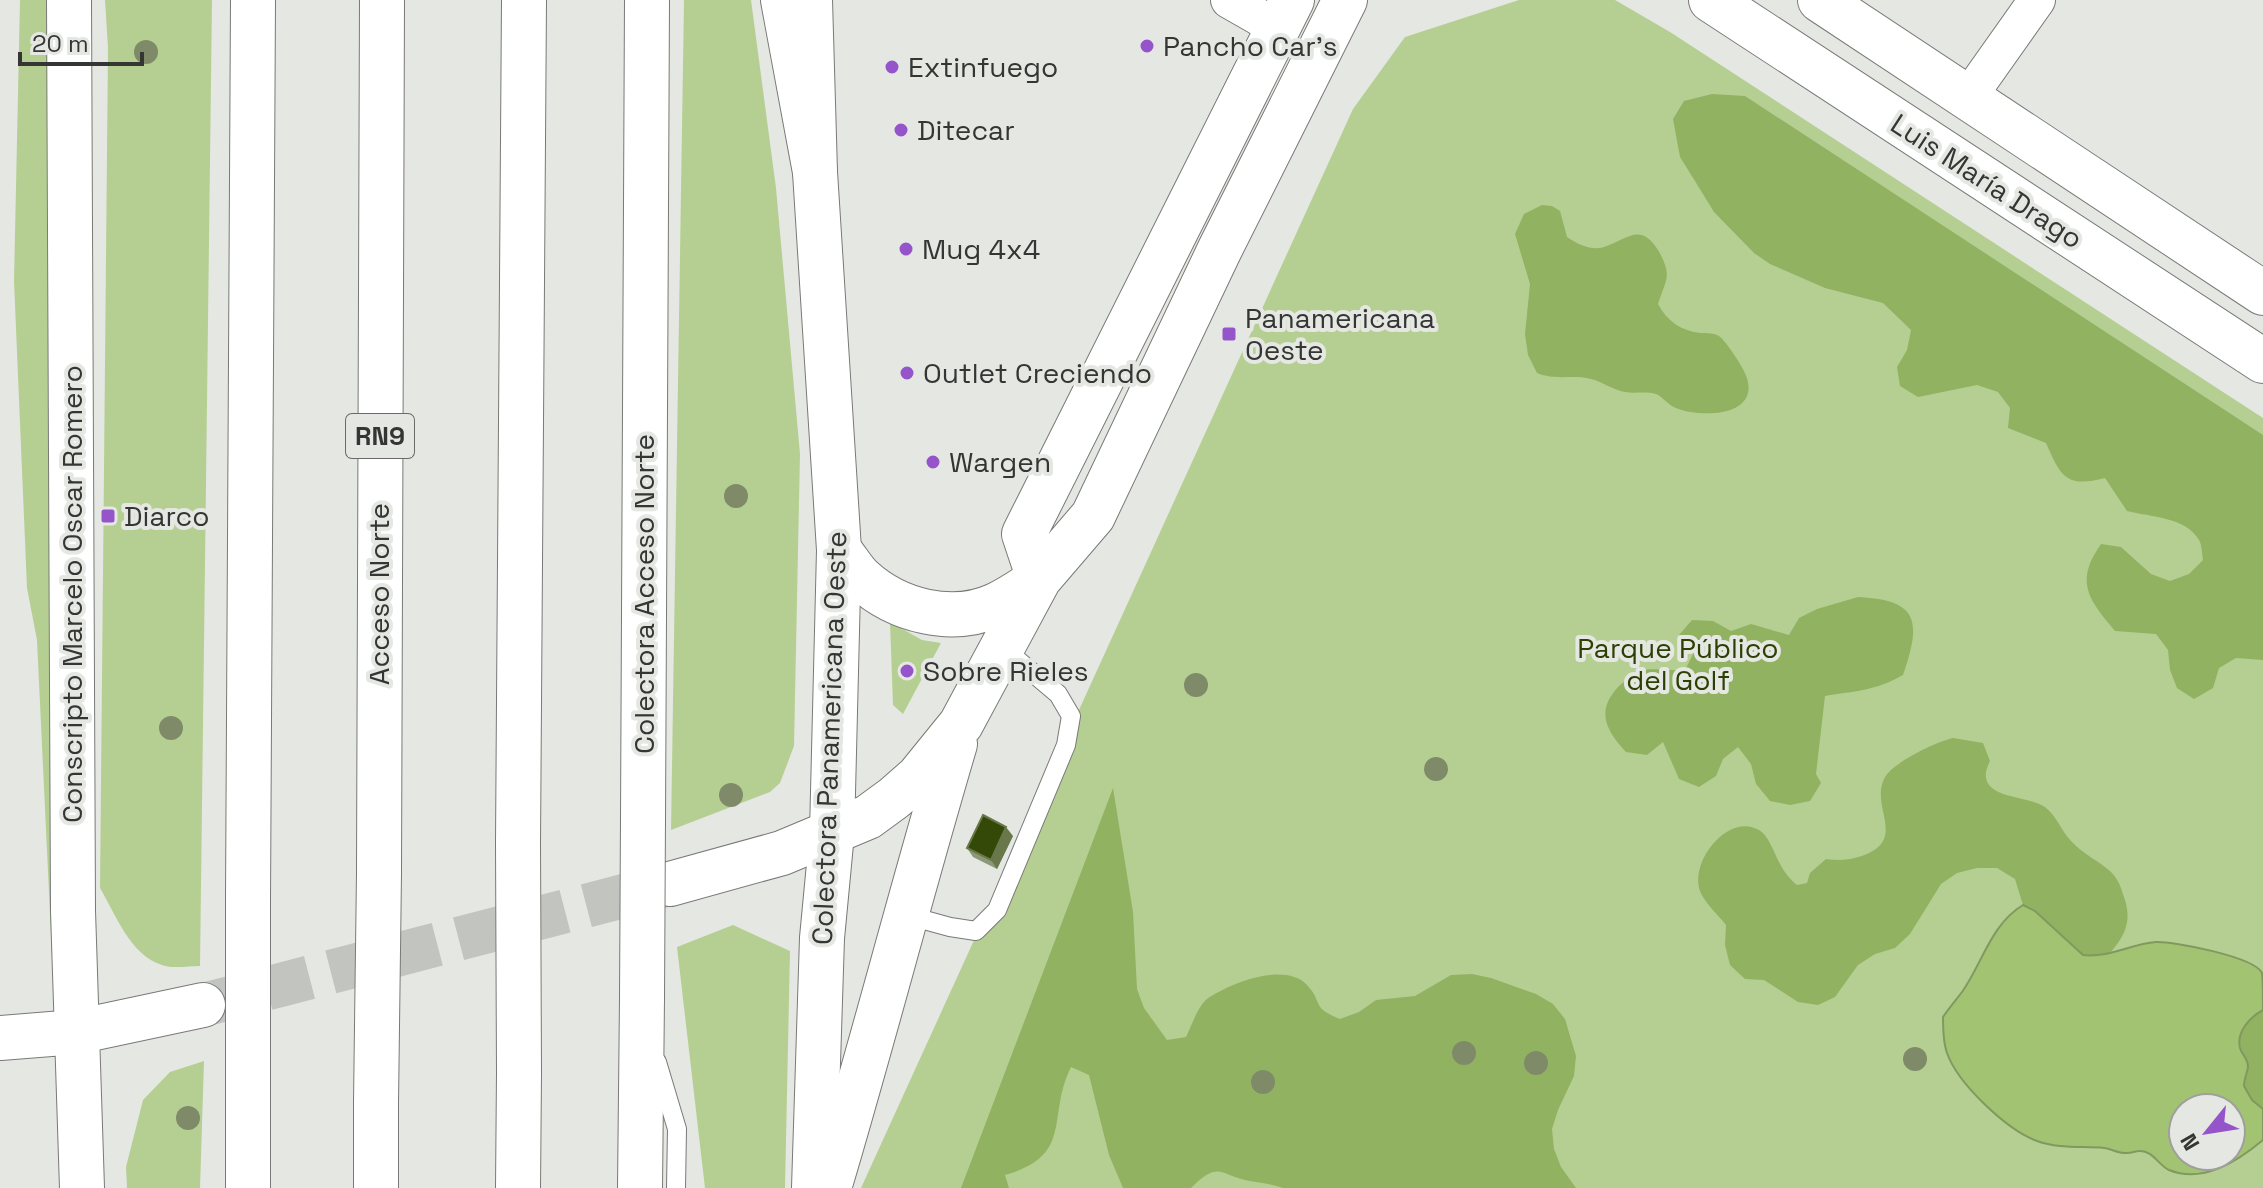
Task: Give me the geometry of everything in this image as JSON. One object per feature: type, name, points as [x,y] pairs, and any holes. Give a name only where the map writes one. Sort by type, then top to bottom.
[{"type":"main road","name":"Conscripto Marcelo Oscar Romero","points":[[69,0],[73,911],[82,1188]]},
{"type":"main road","points":[[248,1188],[253,0]]},
{"type":"main road","name":"Acceso Norte","points":[[376,1188],[382,0]]},
{"type":"main road","points":[[518,1188],[524,0]]},
{"type":"main road","name":"Colectora Acceso Norte","points":[[640,1188],[647,0]]},
{"type":"main road","points":[[783,0],[815,172]]},
{"type":"main road","name":"Colectora Panamericana Oeste","points":[[810,0],[815,172],[839,550],[832,833],[822,938],[814,1188]]},
{"type":"main road","points":[[670,884],[782,853],[868,817],[918,777],[961,724],[1039,579],[1093,516],[1219,251],[1338,16],[1368,0]]},
{"type":"main road","name":"Luis María Drago","points":[[1711,0],[2263,361]]},
{"type":"main road","name":"Luis María Drago","points":[[1820,0],[2263,293]]},
{"type":"main road","points":[[1039,579],[1024,534],[1285,14]]},
{"type":"main road","points":[[839,550],[859,577],[874,589],[901,605],[932,613],[964,614],[994,606],[1039,579]]},
{"type":"main road","points":[[829,1188],[889,981],[904,914],[961,724]]},
{"type":"main road","points":[[0,1038],[76,1032],[203,1005]]},
{"type":"street","points":[[1229,0],[1285,14]]},
{"type":"street","points":[[1967,99],[2037,0]]},
{"type":"lane","points":[[904,914],[976,931],[997,910],[1066,745],[1071,716],[1058,694],[1002,647]]},
{"type":"lane","points":[[642,1003],[677,1129],[676,1188]]},
{"type":"lane","points":[[236,1188],[248,1107]]},
{"type":"green space","points":[[20,0],[50,0],[53,977],[37,640],[27,588],[14,281]]},
{"type":"green space","points":[[105,0],[212,0],[200,966],[166,966],[141,953],[125,933],[100,888],[108,48]]},
{"type":"green space","points":[[684,0],[751,0],[776,188],[800,454],[794,746],[780,783],[770,792],[671,830]]},
{"type":"green space","name":"Parque Público del Golf","points":[[1519,0],[1615,0],[1670,32],[2263,418],[2263,1188],[861,1188],[1353,109],[1405,37]]},
{"type":"green space","points":[[890,622],[922,640],[941,643],[903,714],[893,705]]},
{"type":"green space","points":[[733,925],[790,951],[785,1188],[705,1188],[677,947]]},
{"type":"green space","points":[[204,1061],[200,1188],[127,1188],[126,1167],[143,1100],[170,1072]]},
{"type":"shaded area","points":[[1712,94],[1745,96],[2263,435],[2263,660],[2236,658],[2219,668],[2213,688],[2194,699],[2177,688],[2170,670],[2168,650],[2156,634],[2115,631],[2098,610],[2088,590],[2088,569],[2101,544],[2121,547],[2151,574],[2170,581],[2189,574],[2203,560],[2199,540],[2193,532],[2177,522],[2127,511],[2105,478],[2081,482],[2066,477],[2046,443],[2008,428],[2010,408],[1998,392],[1977,385],[1918,397],[1900,386],[1897,367],[1907,350],[1911,330],[1883,303],[1825,288],[1770,264],[1754,253],[1714,212],[1680,157],[1673,119],[1684,101]]},
{"type":"shaded area","points":[[1542,205],[1560,211],[1567,237],[1584,246],[1604,247],[1639,234],[1651,241],[1663,259],[1667,272],[1658,304],[1670,320],[1681,327],[1715,334],[1725,342],[1744,371],[1749,386],[1746,397],[1739,405],[1715,413],[1688,411],[1673,407],[1656,394],[1625,392],[1595,380],[1537,373],[1528,355],[1525,334],[1530,284],[1515,234],[1524,214]]},
{"type":"shaded area","points":[[1858,597],[1894,603],[1904,609],[1913,628],[1909,657],[1903,675],[1893,680],[1865,690],[1825,696],[1816,774],[1821,783],[1810,801],[1790,805],[1770,801],[1756,784],[1751,764],[1738,747],[1723,759],[1716,776],[1699,787],[1679,779],[1663,742],[1647,755],[1626,752],[1613,736],[1605,712],[1612,695],[1637,672],[1685,670],[1694,652],[1679,635],[1692,620],[1713,621],[1731,631],[1751,624],[1789,635],[1799,618],[1817,609]]},
{"type":"shaded area","points":[[1953,738],[1983,743],[1990,761],[1986,774],[1988,783],[2003,794],[2045,807],[2072,842],[2114,875],[2120,885],[2128,916],[2125,930],[2114,949],[2108,955],[2083,955],[2035,911],[2023,905],[2015,879],[1997,868],[1977,868],[1957,873],[1941,884],[1910,934],[1895,948],[1875,954],[1858,965],[1835,997],[1818,1005],[1798,1002],[1764,980],[1745,979],[1730,965],[1725,945],[1726,925],[1700,891],[1700,866],[1714,842],[1736,828],[1747,826],[1759,830],[1790,878],[1797,885],[1807,883],[1810,873],[1826,859],[1853,859],[1879,846],[1886,829],[1881,789],[1888,773],[1904,760]]},
{"type":"shaded area","points":[[1113,788],[1133,912],[1137,989],[1144,1008],[1167,1040],[1186,1037],[1207,999],[1242,982],[1271,975],[1297,978],[1312,991],[1321,1008],[1340,1019],[1359,1012],[1376,1000],[1415,996],[1451,975],[1472,974],[1491,978],[1536,994],[1553,1004],[1565,1019],[1576,1056],[1574,1076],[1552,1129],[1554,1149],[1561,1167],[1576,1188],[1283,1188],[1215,1172],[1191,1188],[1123,1188],[1109,1155],[1089,1075],[1071,1067],[1064,1085],[1055,1132],[1041,1157],[1027,1167],[1005,1175],[1009,1188],[961,1188]]},
{"type":"shaded area","points":[[2023,905],[2035,911],[2083,955],[2102,955],[2147,943],[2165,942],[2213,951],[2256,967],[2262,973],[2263,1010],[2245,1026],[2239,1042],[2248,1064],[2244,1086],[2252,1100],[2263,1109],[2263,1140],[2247,1153],[2247,1092],[2167,1092],[2167,1169],[2144,1151],[2124,1153],[2104,1148],[2045,1144],[2025,1135],[1998,1116],[1972,1092],[1953,1065],[1945,1044],[1943,1017],[1962,992],[2003,923]]},
{"type":"shaded area","points":[[2263,1010],[2263,1109],[2248,1095],[2243,1082],[2247,1067],[2240,1035],[2254,1016]]},
{"type":"shaded area","points":[[2176,1172],[2207,1172],[2195,1174]]},
{"type":"building","points":[[983,815],[1006,827],[991,860],[967,848]]},
{"type":"tunnel","points":[[203,1005],[670,884]]},
{"type":"place","name":"Pancho Car's","points":[[1147,46]]},
{"type":"place","name":"Extinfuego","points":[[892,67]]},
{"type":"place","name":"Ditecar","points":[[901,130]]},
{"type":"place","name":"Mug 4x4","points":[[906,249]]},
{"type":"place","name":"Panamericana Oeste","points":[[1229,334]]},
{"type":"place","name":"Outlet Creciendo","points":[[907,373]]},
{"type":"place","name":"Wargen","points":[[933,462]]},
{"type":"place","name":"Diarco","points":[[108,516]]},
{"type":"place","name":"Sobre Rieles","points":[[907,671]]}]
